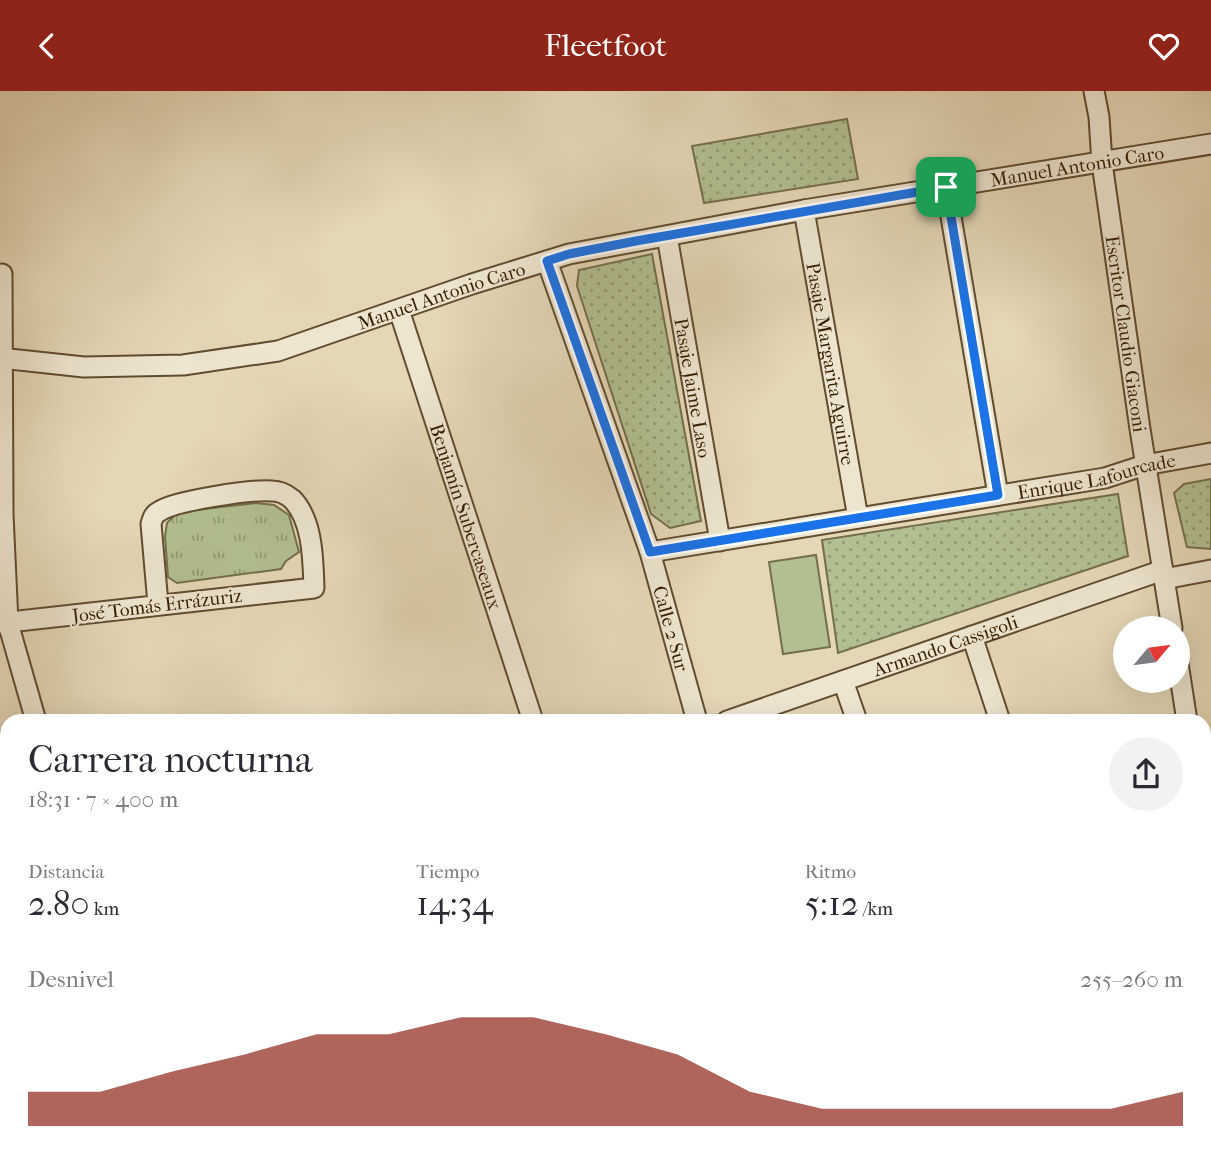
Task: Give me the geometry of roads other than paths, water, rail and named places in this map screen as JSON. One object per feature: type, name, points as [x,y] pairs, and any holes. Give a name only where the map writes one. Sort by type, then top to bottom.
[{"type":"street","name":"Escritor Claudio Giaconi","points":[[1094,91],[1145,465],[1170,616]]},
{"type":"street","name":"Manuel Antonio Caro","points":[[1,358],[84,367],[183,365],[278,351],[569,254],[804,210],[1211,144]]},
{"type":"street","points":[[946,187],[998,495]]},
{"type":"street","name":"Pasaje Margarita Aguirre","points":[[804,210],[858,518]]},
{"type":"street","name":"Pasaje Jaime Laso","points":[[667,236],[720,541]]},
{"type":"street","name":"Calle 2 Sur","points":[[547,261],[650,552],[695,714]]},
{"type":"street","points":[[2,274],[4,623],[34,714]]},
{"type":"street","name":"Benjamín Subercaseaux","points":[[399,310],[531,714]]},
{"type":"street","name":"Enrique Lafourcade","points":[[650,552],[1105,478],[1145,465],[1211,453]]},
{"type":"street","name":"José Tomás Errázuriz","points":[[4,623],[314,588],[309,537],[297,506],[284,493],[264,491],[165,507],[153,516],[151,524],[158,604]]},
{"type":"street","name":"Armando Cassigoli","points":[[747,714],[972,636],[1163,575],[1211,570]]},
{"type":"street","points":[[972,636],[998,714]]},
{"type":"street","points":[[843,681],[855,714]]},
{"type":"street","points":[[1183,693],[1186,714]]}]
